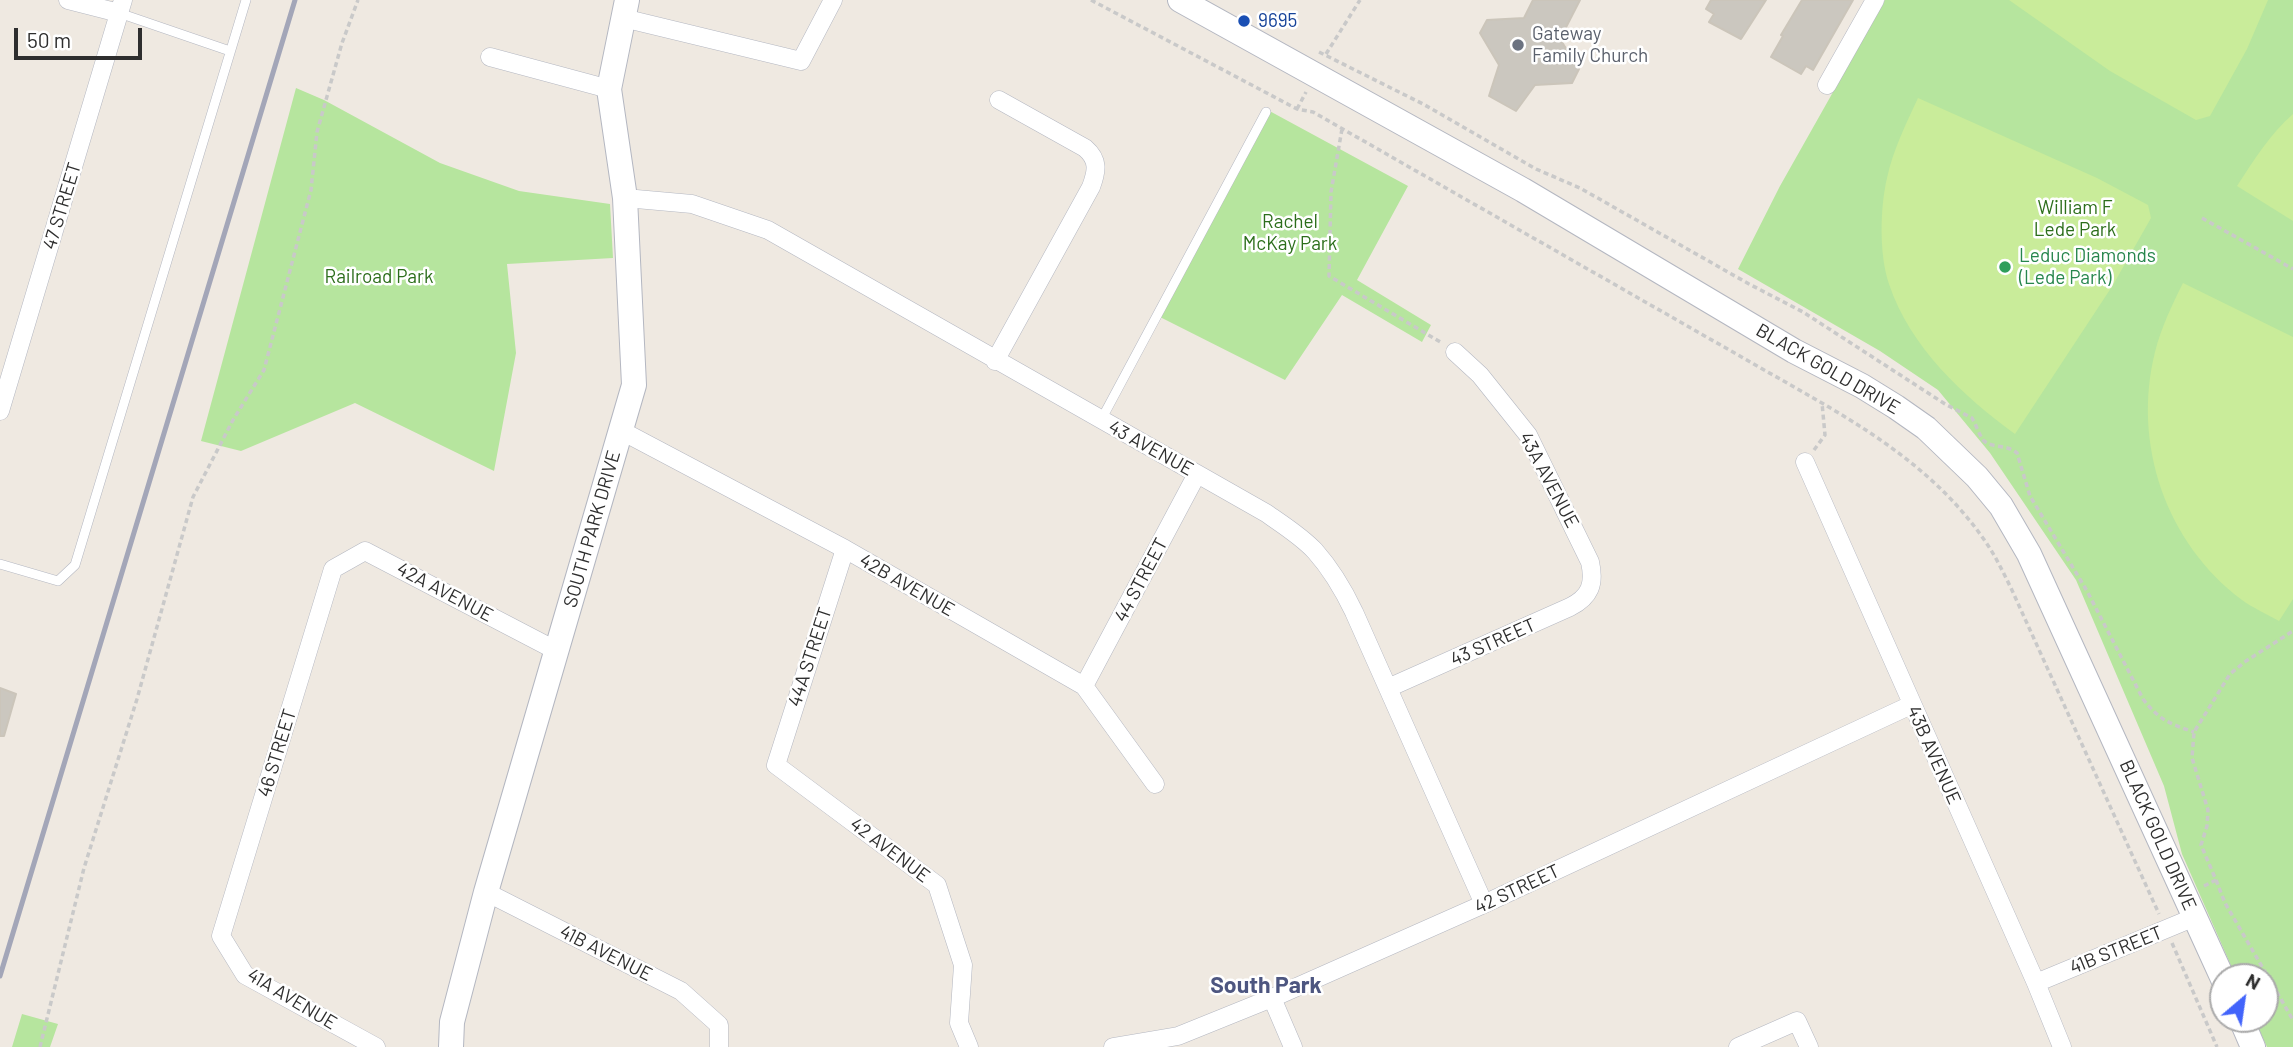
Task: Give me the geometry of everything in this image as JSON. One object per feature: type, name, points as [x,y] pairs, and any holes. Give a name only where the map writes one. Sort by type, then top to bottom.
[{"type":"main road","name":"BLACK GOLD DRIVE","points":[[1180,0],[1524,190],[1794,351],[1862,386],[1926,428],[1953,453],[2001,506],[2029,554],[2216,963]]},
{"type":"main road","name":"SOUTH PARK DRIVE","points":[[451,1047],[452,1022],[486,892],[635,385],[625,198],[609,89],[625,9]]},
{"type":"street","points":[[68,0],[121,7]]},
{"type":"street","points":[[625,9],[801,61],[833,0]]},
{"type":"street","points":[[1827,85],[1875,0]]},
{"type":"street","name":"47 STREET","points":[[0,411],[121,7]]},
{"type":"street","points":[[490,57],[609,89]]},
{"type":"street","points":[[995,361],[1091,187],[1096,162],[1085,148],[999,100]]},
{"type":"street","name":"43 AVENUE","points":[[625,198],[692,204],[768,230],[1266,513],[1315,551],[1345,593],[1484,904]]},
{"type":"street","name":"43A AVENUE","points":[[1455,352],[1480,375],[1528,435],[1590,562],[1592,588]]},
{"type":"street","name":"42B AVENUE","points":[[620,430],[845,550],[1084,686],[1155,784]]},
{"type":"street","name":"43B AVENUE","points":[[1805,462],[2036,982],[2062,1047]]},
{"type":"street","name":"44 STREET","points":[[1084,686],[1197,474]]},
{"type":"street","name":"44A STREET","points":[[776,765],[845,550]]},
{"type":"street","name":"42A AVENUE","points":[[333,569],[365,551],[557,651]]},
{"type":"street","name":"46 STREET","points":[[221,936],[333,569]]},
{"type":"street","name":"43 STREET","points":[[1388,688],[1570,607],[1580,602],[1592,588]]},
{"type":"street","name":"42 STREET","points":[[1113,1047],[1178,1036],[1272,998],[1484,904],[1912,705]]},
{"type":"street","name":"42 AVENUE","points":[[776,765],[937,885],[963,965],[959,1023],[969,1047]]},
{"type":"street","name":"41B AVENUE","points":[[486,892],[681,991],[719,1025],[719,1047]]},
{"type":"street","name":"41B STREET","points":[[2036,982],[2166,930],[2190,906]]},
{"type":"street","name":"41A AVENUE","points":[[221,936],[245,975],[376,1047]]},
{"type":"street","points":[[1272,998],[1293,1047]]},
{"type":"street","points":[[1738,1047],[1797,1021],[1809,1047]]},
{"type":"lane","points":[[0,564],[58,581],[75,565],[246,0]]},
{"type":"lane","points":[[121,7],[230,51]]},
{"type":"lane","points":[[1101,420],[1266,112]]},
{"type":"path","points":[[40,1047],[83,868],[137,699],[193,497],[233,420],[264,370],[311,190],[317,132],[342,43],[358,0]]},
{"type":"path","points":[[1091,0],[1297,109],[1313,112],[1342,128],[1822,403],[1868,430],[1911,461],[1944,492],[1987,543],[2011,588],[2157,908],[2217,1047]]},
{"type":"path","points":[[1297,109],[1360,0]]},
{"type":"path","points":[[1342,128],[1331,192],[1329,275],[1455,352]]},
{"type":"path","points":[[2203,218],[2293,269]]},
{"type":"path","points":[[1805,462],[1825,435],[1822,403]]},
{"type":"path","points":[[2293,631],[2230,674],[2194,732],[2192,758],[2208,810],[2207,826],[2201,845],[2225,903],[2293,1020]]},
{"type":"path","points":[[2157,908],[2190,906],[2216,880]]},
{"type":"green space","name":"William F Lede Park","points":[[1885,0],[2293,0],[2293,1047],[2267,1047],[2260,1033],[2279,1033],[2279,963],[2230,963],[2182,854],[2164,786],[2076,580],[1990,453],[1938,390],[1880,351],[1738,269],[1780,186]]},
{"type":"green space","points":[[2009,0],[2268,0],[2247,49],[2210,116],[2196,120],[2110,71]]},
{"type":"green space","name":"Railroad Park","points":[[296,88],[324,100],[440,163],[519,191],[610,204],[613,258],[507,264],[516,353],[494,471],[355,403],[241,451],[201,441]]},
{"type":"green space","name":"Leduc Diamonds (Lede Park)","points":[[1918,98],[2097,178],[2148,205],[2151,218],[2113,285],[2015,434],[1976,403],[1924,349],[1898,307],[1889,284],[1882,245],[1885,190],[1896,147]]},
{"type":"green space","name":"Rachel McKay Park","points":[[1264,108],[1408,186],[1357,280],[1431,325],[1422,342],[1342,295],[1285,380],[1156,315]]},
{"type":"green space","points":[[2293,114],[2293,221],[2237,186],[2270,139]]},
{"type":"green space","name":"Leduc Diamonds (Lede Park)","points":[[2183,283],[2293,337],[2293,599],[2279,621],[2242,600],[2215,577],[2193,550],[2175,521],[2161,489],[2152,456],[2148,422],[2149,387],[2160,334]]},
{"type":"green space","points":[[22,1014],[58,1024],[50,1047],[12,1047]]},
{"type":"building","points":[[1533,0],[1580,0],[1560,39],[1579,69],[1572,83],[1535,85],[1516,111],[1489,96],[1499,65],[1480,33],[1487,20],[1524,18]]},
{"type":"building","points":[[1711,0],[1766,0],[1741,39],[1709,22],[1714,14],[1706,9]]},
{"type":"building","points":[[1802,0],[1853,0],[1813,70],[1806,66],[1801,74],[1771,57]]},
{"type":"building","points":[[0,688],[16,694],[4,736],[0,736]]},
{"type":"railway","points":[[0,976],[295,0]]},
{"type":"place","name":"9695","points":[[1244,21]]},
{"type":"place","name":"Gateway Family Church","points":[[1518,45]]},
{"type":"place","name":"Leduc Diamonds (Lede Park)","points":[[2005,267]]},
{"type":"district","name":"South Park","points":[[1266,985]]}]
